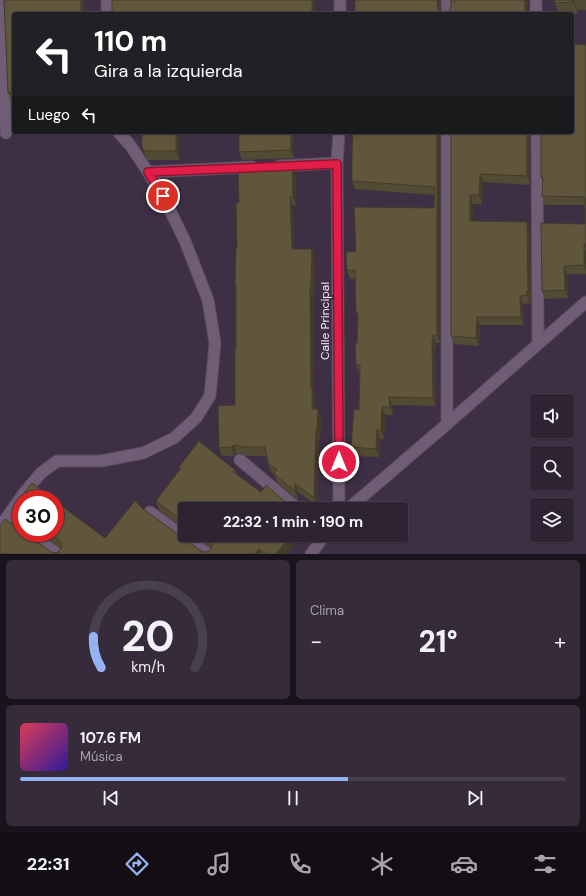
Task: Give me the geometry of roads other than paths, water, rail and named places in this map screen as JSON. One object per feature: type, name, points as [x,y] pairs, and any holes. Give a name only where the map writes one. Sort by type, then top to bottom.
[{"type":"street","points":[[107,0],[107,12]]},
{"type":"street","points":[[340,0],[340,12]]},
{"type":"street","points":[[447,0],[447,12]]},
{"type":"street","points":[[536,0],[536,12]]},
{"type":"street","points":[[0,1],[6,133]]},
{"type":"street","points":[[0,527],[24,493],[42,473],[57,461],[101,461],[143,453],[174,438],[196,418],[210,396],[215,343],[208,300],[185,241],[163,196],[130,144],[120,134]]},
{"type":"street","name":"Calle Principal","points":[[339,134],[337,164],[339,502]]},
{"type":"street","points":[[447,134],[447,424]]},
{"type":"street","points":[[537,134],[538,344]]},
{"type":"street","points":[[148,172],[337,164]]},
{"type":"street","points":[[356,502],[586,302]]},
{"type":"street","points":[[240,460],[290,502]]},
{"type":"street","points":[[150,512],[208,554]]},
{"type":"street","points":[[7,518],[12,522]]},
{"type":"street","points":[[41,542],[58,554]]},
{"type":"street","points":[[311,554],[320,542]]}]
